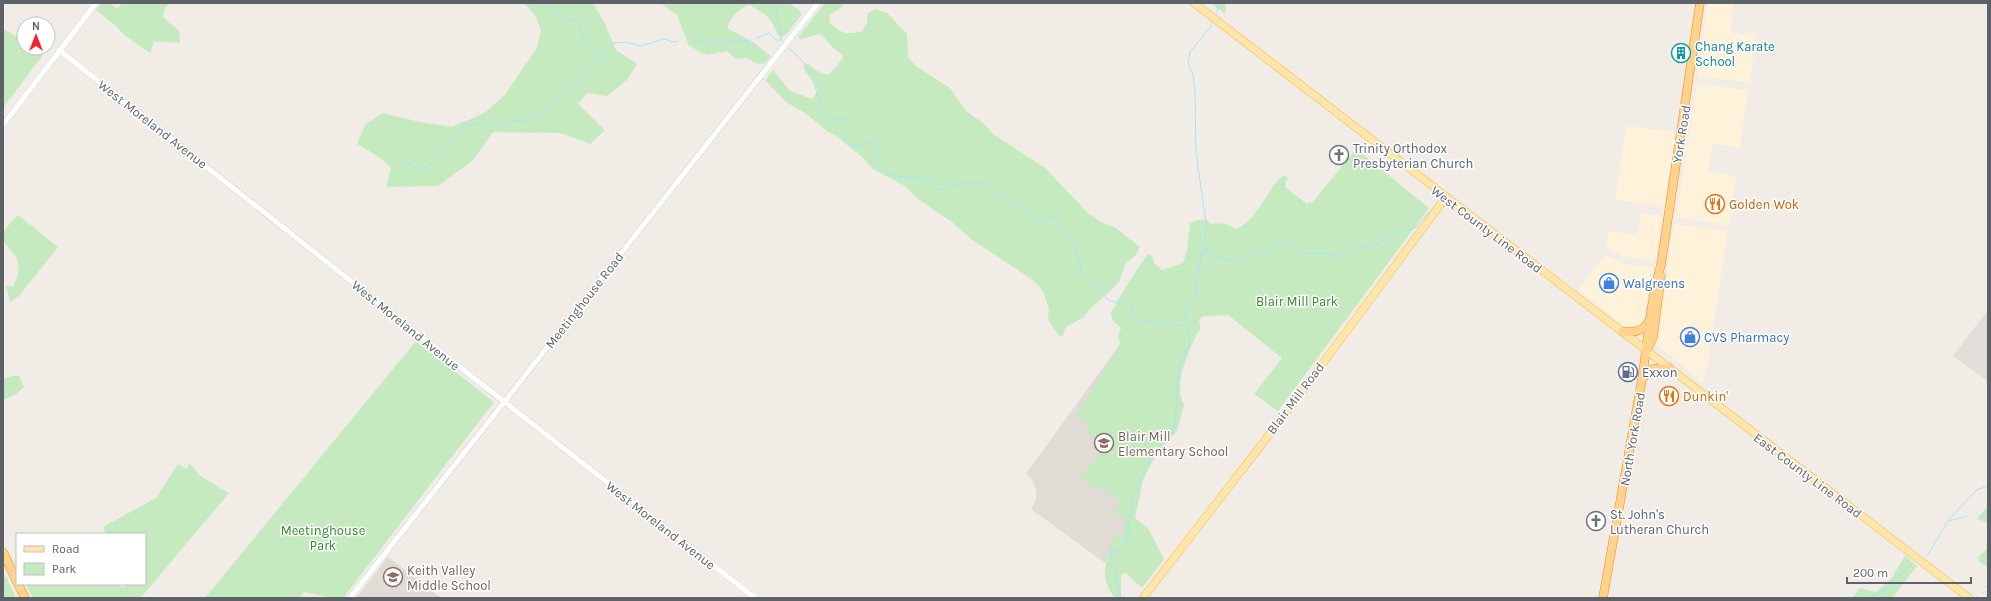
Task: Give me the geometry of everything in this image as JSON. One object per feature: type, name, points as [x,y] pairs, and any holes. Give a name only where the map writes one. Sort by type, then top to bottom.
[{"type":"highway","name":"York Road","points":[[1646,351],[1653,337],[1660,290],[1661,265],[1700,3]]},
{"type":"highway","name":"York Road","points":[[1646,351],[1646,339],[1655,286],[1661,265]]},
{"type":"highway","points":[[1623,332],[1634,332],[1644,328],[1650,319]]},
{"type":"highway","name":"North York Road","points":[[1602,598],[1646,351]]},
{"type":"highway","points":[[1642,379],[1654,369],[1670,368]]},
{"type":"highway","points":[[3,552],[16,579]]},
{"type":"highway","points":[[19,585],[25,598]]},
{"type":"main road","name":"West County Line Road","points":[[1194,3],[1646,351]]},
{"type":"main road","name":"Blair Mill Road","points":[[1143,598],[1286,412],[1446,198]]},
{"type":"main road","name":"East County Line Road","points":[[1646,351],[1969,598]]},
{"type":"street","points":[[3,125],[96,3]]},
{"type":"street","name":"Meetinghouse Road","points":[[350,598],[818,3]]},
{"type":"street","name":"West Moreland Avenue","points":[[59,50],[504,402],[755,598]]},
{"type":"shaded area","points":[[1708,3],[1734,3],[1730,32],[1756,36],[1750,83],[1698,76]]},
{"type":"shaded area","points":[[1697,84],[1748,90],[1740,148],[1713,144],[1708,171],[1736,176],[1729,226],[1676,217]]},
{"type":"shaded area","points":[[1626,126],[1677,132],[1664,204],[1662,206],[1615,200]]},
{"type":"shaded area","points":[[1642,213],[1663,216],[1654,260],[1651,261],[1623,257],[1606,247],[1609,231],[1637,235]]},
{"type":"shaded area","points":[[1674,224],[1728,231],[1709,354],[1704,381],[1702,382],[1698,381],[1688,370],[1656,345]]},
{"type":"shaded area","points":[[1604,255],[1624,264],[1653,268],[1642,324],[1637,328],[1629,330],[1579,290]]},
{"type":"shaded area","points":[[1988,310],[1988,381],[1953,356]]},
{"type":"shaded area","name":"Blair Mill Elementary School","points":[[1133,326],[1132,491],[1122,539],[1116,533],[1105,563],[1031,509],[1036,500],[1036,489],[1031,478],[1026,474]]},
{"type":"shaded area","name":"Keith Valley Middle School","points":[[388,557],[441,598],[356,598]]},
{"type":"green space","points":[[101,3],[111,4],[117,9],[122,3],[169,3],[165,9],[163,17],[179,31],[180,43],[154,41],[150,53],[123,34],[115,25],[96,10]]},
{"type":"green space","points":[[524,3],[593,3],[604,22],[616,50],[637,64],[627,80],[607,96],[587,93],[578,104],[605,130],[590,144],[560,133],[493,132],[473,160],[438,186],[386,187],[391,168],[381,158],[357,144],[365,125],[382,113],[420,122],[452,127],[484,113],[504,96],[537,48],[541,30],[536,17]]},
{"type":"green space","points":[[660,3],[789,3],[802,14],[785,36],[779,37],[768,18],[756,8],[749,5],[735,14],[727,28],[754,43],[771,56],[765,63],[758,64],[746,58],[736,59],[727,51],[707,55],[689,46],[677,15]]},
{"type":"green space","points":[[825,3],[844,3],[842,7],[830,15],[829,22],[837,29],[848,33],[862,31],[867,23],[868,13],[875,9],[887,13],[907,34],[908,57],[917,67],[950,88],[966,111],[984,124],[993,134],[1045,168],[1089,214],[1103,223],[1116,228],[1140,247],[1135,256],[1126,263],[1119,282],[1090,309],[1084,317],[1066,327],[1062,337],[1058,335],[1048,319],[1049,309],[1043,291],[1033,280],[971,239],[952,222],[915,197],[905,186],[873,169],[861,156],[836,136],[827,131],[805,113],[786,102],[765,80],[773,70],[790,91],[812,99],[818,91],[803,66],[808,64],[820,73],[829,75],[843,58],[842,54],[819,34],[800,40],[798,37]]},
{"type":"green space","points":[[1211,3],[1226,3],[1225,14]]},
{"type":"green space","points":[[3,29],[16,36],[16,56],[42,56],[3,108]]},
{"type":"green space","name":"Blair Mill Park","points":[[1356,149],[1429,208],[1278,411],[1254,394],[1282,358],[1228,315],[1204,316],[1199,319],[1200,329],[1190,349],[1180,382],[1181,398],[1184,405],[1177,431],[1156,454],[1143,480],[1135,518],[1148,528],[1164,559],[1142,588],[1126,573],[1121,574],[1121,596],[1116,598],[1106,583],[1105,575],[1107,558],[1116,533],[1122,538],[1126,518],[1113,514],[1122,501],[1114,495],[1110,497],[1105,489],[1096,488],[1081,477],[1104,447],[1097,442],[1103,434],[1101,433],[1096,441],[1085,431],[1090,425],[1076,416],[1121,343],[1118,337],[1121,328],[1113,321],[1111,313],[1125,288],[1147,255],[1151,255],[1155,264],[1162,270],[1183,263],[1187,250],[1190,223],[1198,220],[1207,220],[1210,224],[1223,223],[1236,229],[1252,217],[1274,185],[1285,175],[1288,179],[1285,183],[1285,187],[1307,204],[1310,202],[1312,203]]},
{"type":"green space","points":[[18,215],[58,247],[18,297],[10,302],[6,286],[13,286],[18,275],[19,266],[14,254],[3,240],[3,235],[7,227]]},
{"type":"green space","name":"Meetinghouse Park","points":[[416,341],[494,402],[343,598],[332,598],[304,592],[299,598],[205,598]]},
{"type":"green space","points":[[12,376],[19,376],[24,387],[16,394],[3,400],[3,379]]},
{"type":"green space","points":[[178,464],[187,469],[189,464],[191,465],[200,476],[229,493],[143,595],[137,598],[33,598],[26,585],[120,585],[122,588],[127,585],[146,585],[146,533],[106,533],[103,527],[156,498]]},
{"type":"green space","points":[[1988,506],[1988,523],[1977,519]]},
{"type":"green space","points":[[1988,548],[1988,567],[1980,562],[1978,557]]},
{"type":"green space","points":[[1905,556],[1917,566],[1892,598],[1852,598],[1860,588],[1876,592],[1891,579]]},
{"type":"green space","points":[[3,577],[6,577],[16,598],[3,598]]},
{"type":"waterway","points":[[545,3],[561,15],[580,24],[584,43],[592,52],[601,58]]},
{"type":"waterway","points":[[775,3],[782,41]]},
{"type":"waterway","points":[[1217,13],[1218,3]]},
{"type":"waterway","points":[[1121,598],[1117,586],[1115,566],[1111,555],[1111,550],[1118,551],[1121,549],[1128,538],[1128,528],[1134,495],[1152,456],[1173,432],[1179,369],[1190,344],[1185,313],[1187,307],[1196,295],[1197,276],[1202,254],[1205,249],[1206,222],[1196,153],[1195,91],[1193,74],[1188,64],[1190,52],[1212,25]]},
{"type":"waterway","points":[[756,38],[770,33],[776,40],[781,40]]},
{"type":"waterway","points":[[396,159],[402,160],[413,167],[422,168],[433,162],[438,157],[456,132],[477,124],[483,119],[490,124],[502,124],[510,120],[524,121],[546,112],[583,73],[599,60],[613,43],[627,42],[640,46],[664,39],[673,42],[678,41]]},
{"type":"waterway","points":[[695,41],[707,40],[711,44],[751,40]]},
{"type":"waterway","points":[[788,48],[797,55],[809,70],[824,115],[832,119],[845,118],[851,127],[845,134],[845,139],[849,143],[856,146],[875,141],[877,143],[877,164],[881,169],[892,175],[910,178],[923,177],[939,190],[965,182],[982,184],[987,187],[992,194],[1008,198],[1037,220],[1042,222],[1054,216],[1057,219],[1064,236],[1075,247],[1082,273],[1100,288],[1108,300],[1131,306],[1135,317],[1139,320],[1184,326]]},
{"type":"waterway","points":[[1205,249],[1216,252],[1217,257],[1230,261],[1234,260],[1246,262],[1256,253],[1268,250],[1273,245],[1279,246],[1287,242],[1304,253],[1323,253],[1344,257],[1357,247],[1375,245],[1383,241],[1397,230],[1409,230],[1416,227],[1430,211]]},
{"type":"waterway","points":[[1927,556],[1948,521],[1976,490],[1988,486]]},
{"type":"waterway","points":[[1949,521],[1967,516]]},
{"type":"waterway","points":[[1978,516],[1988,516]]},
{"type":"waterway","points":[[1869,598],[1888,588],[1895,579],[1913,564]]},
{"type":"waterway","points":[[1858,598],[1863,598]]},
{"type":"railway","points":[[1981,598],[1988,582]]},
{"type":"place","name":"Chang Karate School","points":[[1681,53]]},
{"type":"place","name":"Trinity Orthodox Presbyterian Church","points":[[1339,155]]},
{"type":"place","name":"Golden Wok","points":[[1715,204]]},
{"type":"place","name":"Walgreens","points":[[1609,283]]},
{"type":"place","name":"CVS Pharmacy","points":[[1690,337]]},
{"type":"place","name":"Exxon","points":[[1628,372]]},
{"type":"place","name":"Dunkin'","points":[[1669,396]]},
{"type":"place","name":"Blair Mill Elementary School","points":[[1104,443]]},
{"type":"place","name":"St. John's Lutheran Church","points":[[1596,521]]},
{"type":"place","name":"Keith Valley Middle School","points":[[393,577]]}]
